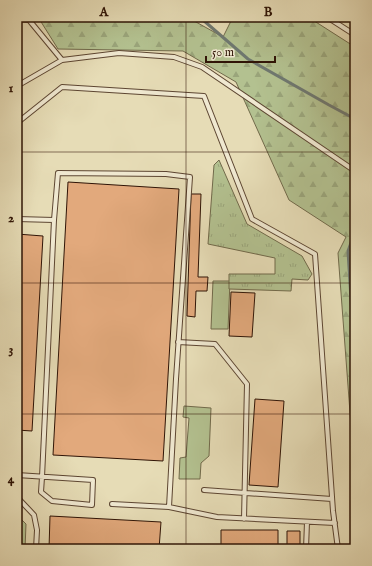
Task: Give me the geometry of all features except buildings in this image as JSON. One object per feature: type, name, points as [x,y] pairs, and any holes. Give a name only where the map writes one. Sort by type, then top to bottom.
[{"type":"lane","points":[[327,17],[355,35]]},
{"type":"lane","points":[[17,19],[29,20],[62,60]]},
{"type":"lane","points":[[17,86],[62,60],[119,53],[174,57],[202,67],[355,171]]},
{"type":"lane","points":[[17,124],[62,87],[204,96],[252,219],[315,254],[332,499],[338,549]]},
{"type":"lane","points":[[17,475],[42,476],[93,480],[92,505],[52,502],[41,492],[42,476],[54,220],[58,173],[166,174],[190,177],[178,342],[170,507]]},
{"type":"lane","points":[[17,219],[54,220]]},
{"type":"lane","points":[[178,342],[215,344],[248,384],[244,519]]},
{"type":"lane","points":[[204,490],[332,499]]},
{"type":"lane","points":[[17,497],[34,515],[37,530],[36,549]]},
{"type":"lane","points":[[17,503],[24,504]]},
{"type":"lane","points":[[112,504],[170,507],[217,517],[335,523]]},
{"type":"lane","points":[[306,549],[307,522]]},
{"type":"green space","points":[[38,17],[187,17],[223,37],[233,17],[308,17],[355,47],[355,479],[338,253],[346,237],[289,200],[236,82],[183,51],[58,49]]},
{"type":"green space","points":[[219,160],[247,224],[302,256],[312,274],[308,280],[292,279],[291,291],[229,289],[229,274],[275,274],[275,258],[208,244],[214,165]]},
{"type":"green space","points":[[213,281],[230,281],[228,329],[211,329]]},
{"type":"green space","points":[[184,406],[211,408],[209,456],[201,463],[200,479],[179,479],[180,458],[186,457],[189,418],[183,417]]},
{"type":"green space","points":[[17,515],[26,524],[25,549],[17,549]]},
{"type":"waterway","points":[[197,17],[203,20],[248,59],[355,119]]},
{"type":"waterway","points":[[355,232],[348,251],[355,363]]}]
